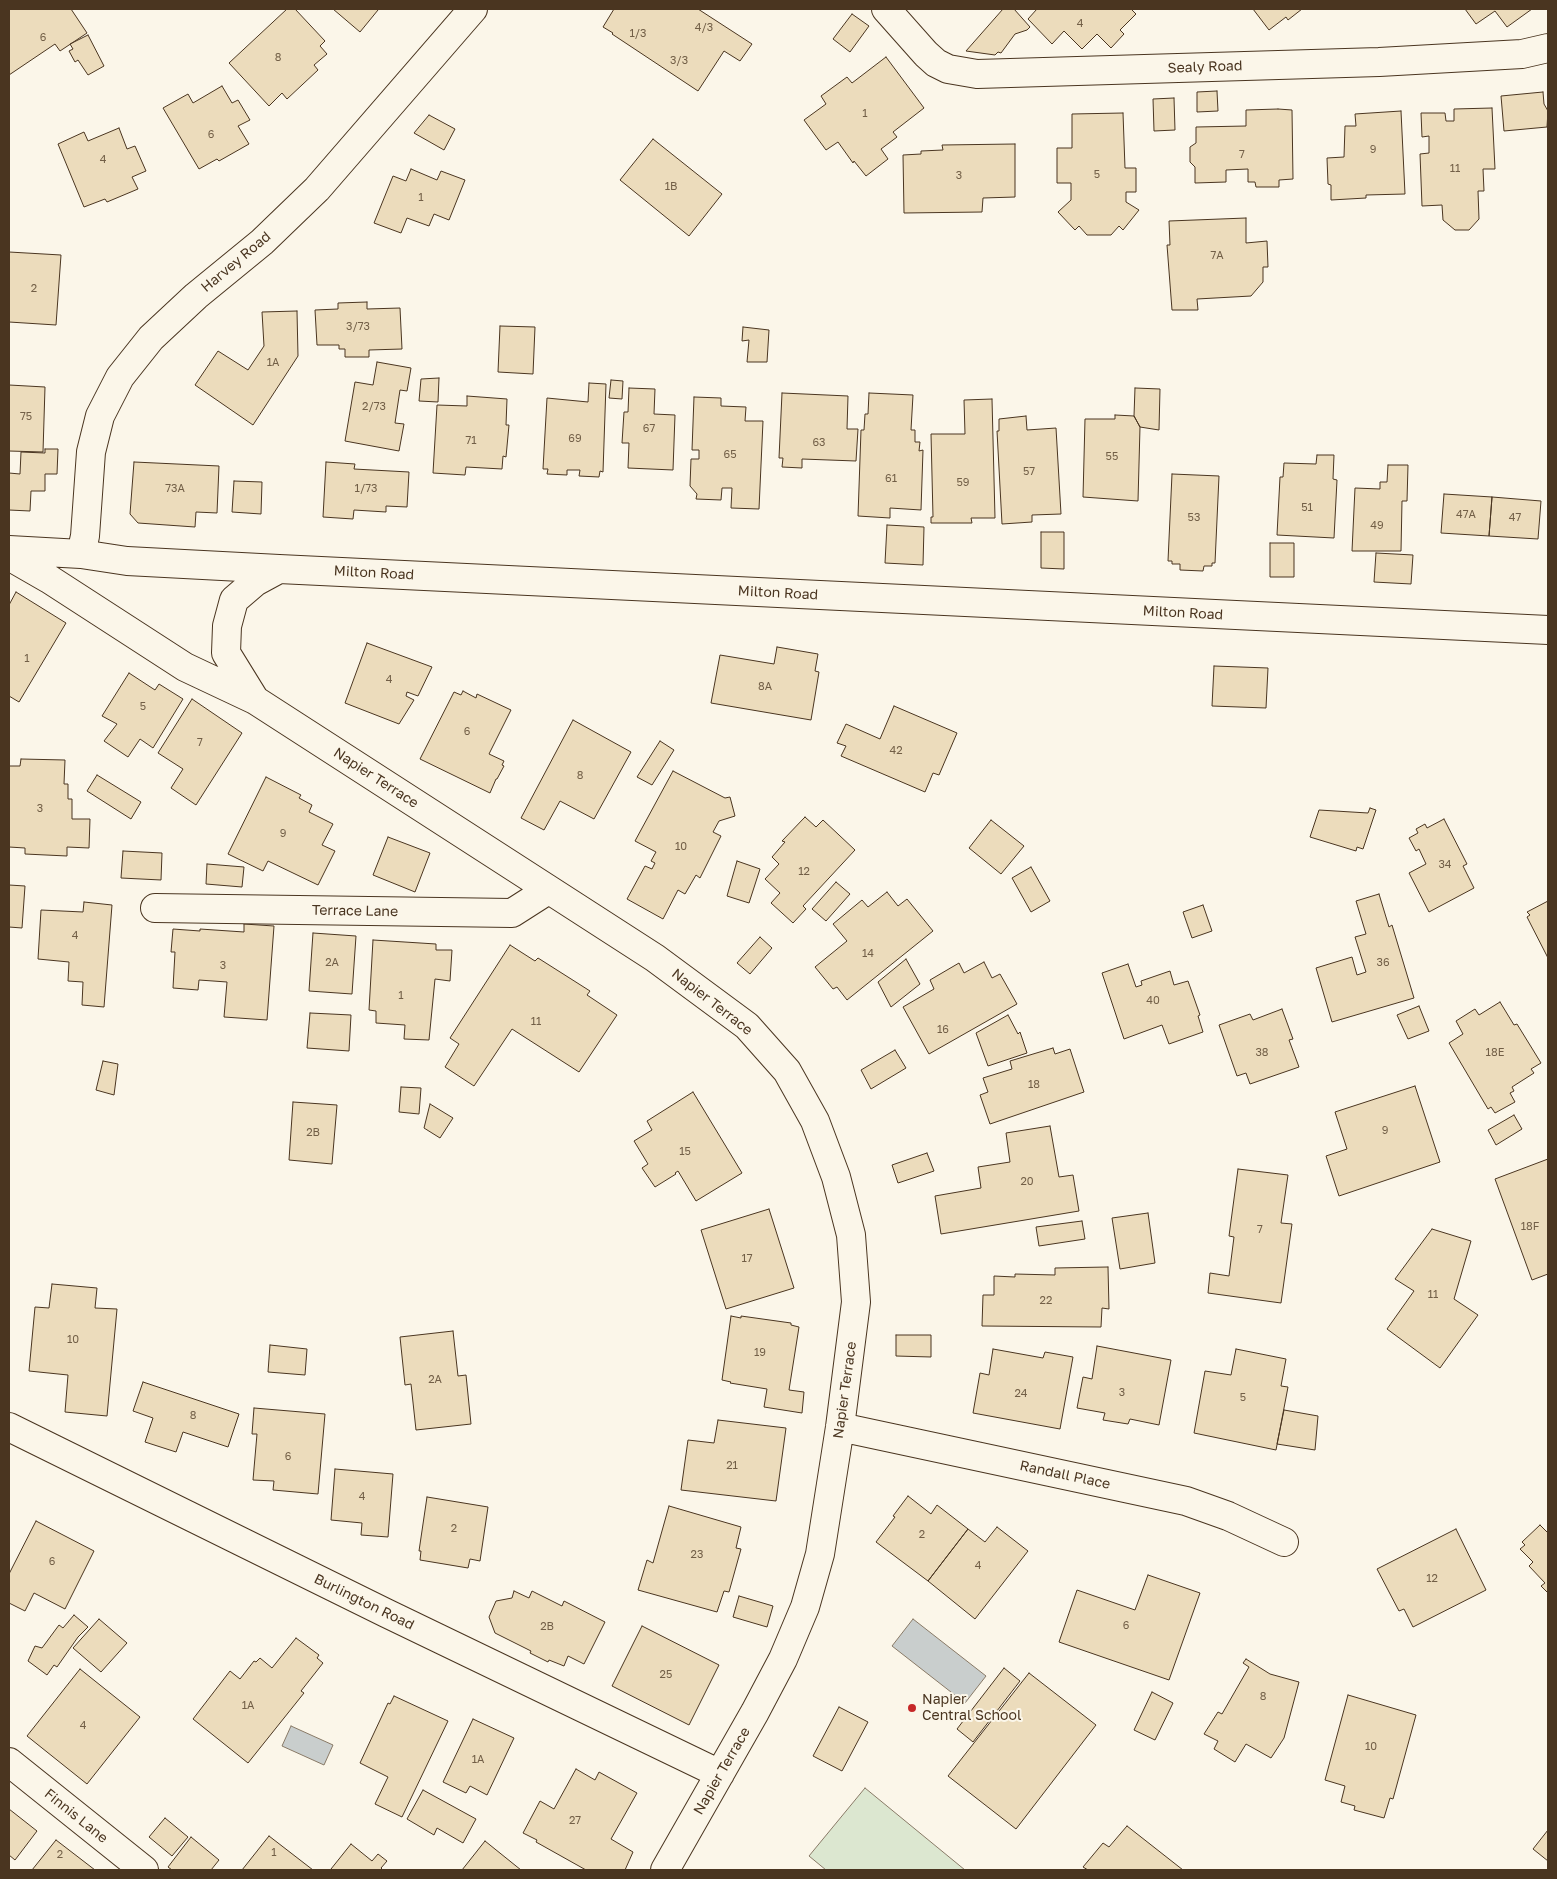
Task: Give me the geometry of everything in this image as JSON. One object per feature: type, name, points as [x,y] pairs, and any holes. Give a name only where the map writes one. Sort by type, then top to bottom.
[{"type":"street","name":"Harvey Road","points":[[81,554],[85,536],[91,452],[100,416],[120,377],[152,338],[196,296],[262,242],[317,189],[473,9]]},
{"type":"street","name":"Sealy Road","points":[[886,9],[936,63],[948,68],[977,74],[1379,62],[1522,54],[1548,48]]},
{"type":"street","name":"Milton Road","points":[[9,550],[81,554],[127,561],[279,569],[1548,630]]},
{"type":"street","name":"Napier Terrace","points":[[9,556],[49,579],[184,667],[255,700],[655,958],[747,1026],[787,1071],[815,1121],[836,1177],[851,1235],[856,1302],[840,1427],[820,1554],[805,1607],[783,1659],[665,1870]]},
{"type":"street","points":[[255,700],[226,653],[227,626],[234,600],[255,582],[279,569]]},
{"type":"street","name":"Terrace Lane","points":[[155,908],[512,913],[548,890]]},
{"type":"street","name":"Burlington Road","points":[[9,1427],[386,1613],[720,1774]]},
{"type":"street","name":"Randall Place","points":[[840,1427],[1186,1500],[1228,1516],[1284,1542]]},
{"type":"street","name":"Finnis Lane","points":[[9,1762],[144,1870]]},
{"type":"green space","points":[[865,1788],[965,1870],[826,1870],[809,1856]]},
{"type":"shaded area","points":[[913,1619],[986,1676],[965,1703],[892,1646]]},
{"type":"shaded area","points":[[291,1726],[333,1745],[324,1765],[282,1746]]},
{"type":"building","points":[[9,9],[71,9],[87,33],[60,51],[55,44],[9,75]]},
{"type":"building","points":[[287,9],[295,9],[325,41],[320,46],[327,54],[314,65],[318,70],[287,99],[282,93],[269,106],[229,63]]},
{"type":"building","points":[[333,9],[377,9],[378,10],[360,32]]},
{"type":"building","points":[[614,9],[698,9],[752,44],[740,61],[724,51],[698,91],[603,27]]},
{"type":"building","points":[[1003,9],[1014,9],[1030,27],[1015,34],[1001,53],[998,52],[995,55],[966,51]]},
{"type":"building","points":[[1037,9],[1131,9],[1136,14],[1120,30],[1124,34],[1111,48],[1097,34],[1082,49],[1064,31],[1052,44],[1028,19]]},
{"type":"building","points":[[1253,9],[1302,9],[1288,20],[1286,17],[1269,30]]},
{"type":"building","points":[[1465,9],[1532,9],[1507,27],[1495,11],[1476,24]]},
{"type":"building","points":[[852,14],[869,26],[850,52],[833,39]]},
{"type":"building","points":[[88,35],[104,66],[88,75],[78,60],[75,62],[69,51],[73,49],[70,44]]},
{"type":"building","points":[[886,57],[924,108],[893,132],[897,137],[881,149],[888,159],[866,176],[854,161],[853,163],[838,142],[826,150],[804,120],[826,104],[821,96],[847,77],[852,83]]},
{"type":"building","points":[[222,86],[232,103],[238,100],[250,120],[238,126],[249,144],[219,161],[217,159],[199,169],[163,108],[188,94],[193,103]]},
{"type":"building","points":[[1217,91],[1218,111],[1197,112],[1197,92]]},
{"type":"building","points":[[1543,92],[1544,104],[1548,111],[1547,127],[1504,131],[1501,96]]},
{"type":"building","points":[[1174,98],[1175,130],[1154,131],[1153,99]]},
{"type":"building","points":[[1492,108],[1495,169],[1483,169],[1484,191],[1478,191],[1479,219],[1469,230],[1455,230],[1443,220],[1442,205],[1422,206],[1420,154],[1429,153],[1429,136],[1422,137],[1421,113],[1445,113],[1446,121],[1454,121],[1454,109]]},
{"type":"building","points":[[1246,110],[1292,110],[1293,179],[1279,180],[1279,187],[1256,187],[1255,182],[1248,182],[1248,169],[1226,170],[1226,182],[1195,183],[1195,167],[1190,162],[1190,147],[1196,143],[1196,127],[1246,126]]},
{"type":"building","points":[[1401,111],[1405,194],[1366,195],[1366,198],[1331,200],[1327,158],[1344,157],[1345,126],[1356,126],[1355,114]]},
{"type":"building","points":[[1123,113],[1125,168],[1136,168],[1136,192],[1126,192],[1126,202],[1139,210],[1123,230],[1119,226],[1111,235],[1087,235],[1079,226],[1075,230],[1058,212],[1071,200],[1071,183],[1057,183],[1057,148],[1072,148],[1072,114]]},
{"type":"building","points":[[429,115],[455,129],[444,150],[414,133]]},
{"type":"building","points":[[119,128],[127,149],[135,146],[146,171],[132,177],[138,189],[107,202],[105,199],[84,207],[58,144],[84,132],[88,141]]},
{"type":"building","points":[[653,139],[722,194],[689,236],[620,180]]},
{"type":"building","points":[[1015,144],[1015,197],[983,198],[982,212],[904,213],[903,155],[921,154],[921,151],[943,150],[942,145]]},
{"type":"building","points":[[411,169],[437,180],[441,171],[465,180],[449,220],[434,214],[429,226],[407,218],[401,233],[374,223],[393,176],[406,181]]},
{"type":"building","points":[[1246,218],[1246,243],[1267,241],[1268,267],[1263,267],[1263,282],[1251,296],[1197,299],[1198,310],[1172,310],[1167,245],[1170,245],[1169,221]]},
{"type":"building","points":[[9,252],[61,255],[56,325],[9,322]]},
{"type":"building","points":[[367,302],[367,309],[400,308],[402,349],[369,350],[369,357],[345,357],[345,349],[339,349],[339,345],[317,345],[315,310],[338,309],[338,303]]},
{"type":"building","points":[[297,311],[298,356],[253,425],[195,385],[218,351],[248,370],[264,346],[262,312]]},
{"type":"building","points":[[500,326],[535,327],[533,374],[498,372]]},
{"type":"building","points":[[743,327],[769,330],[767,362],[747,362],[749,340],[742,341]]},
{"type":"building","points":[[377,362],[411,368],[407,391],[400,390],[395,423],[404,424],[399,451],[345,441],[355,382],[373,385]]},
{"type":"building","points":[[439,378],[438,402],[419,401],[421,379]]},
{"type":"building","points":[[611,380],[623,381],[622,399],[609,398]]},
{"type":"building","points":[[589,383],[606,384],[603,472],[600,471],[599,477],[579,476],[580,470],[567,470],[567,475],[547,474],[548,469],[543,469],[547,398],[588,402]]},
{"type":"building","points":[[9,385],[45,387],[43,452],[9,451]]},
{"type":"building","points":[[629,388],[655,389],[654,414],[675,415],[673,470],[628,468],[629,443],[622,443],[624,412],[628,412]]},
{"type":"building","points":[[1135,388],[1160,389],[1159,430],[1140,427],[1134,416]]},
{"type":"building","points":[[782,393],[848,396],[847,429],[858,429],[856,461],[802,459],[802,468],[782,467],[783,458],[779,458]]},
{"type":"building","points":[[869,393],[913,395],[911,430],[915,430],[915,442],[920,442],[919,451],[923,450],[921,510],[890,508],[890,518],[858,516],[861,430],[864,430],[865,414],[868,414]]},
{"type":"building","points":[[467,396],[507,399],[506,425],[509,425],[506,457],[503,456],[502,469],[466,467],[465,475],[433,473],[437,405],[467,406]]},
{"type":"building","points":[[694,397],[721,398],[721,406],[746,407],[745,421],[763,421],[759,509],[731,508],[732,488],[722,488],[721,500],[696,499],[697,494],[690,486],[691,459],[699,459],[699,450],[692,450]]},
{"type":"building","points":[[992,399],[995,518],[971,518],[972,523],[931,523],[931,517],[933,517],[931,434],[965,434],[964,400]]},
{"type":"building","points":[[1115,415],[1134,416],[1140,427],[1138,501],[1083,497],[1085,419],[1115,419]]},
{"type":"building","points":[[1026,416],[1027,430],[1056,428],[1061,514],[1032,515],[1032,522],[1002,524],[997,431],[999,431],[999,419]]},
{"type":"building","points":[[45,449],[58,449],[57,474],[45,474],[45,491],[31,491],[30,511],[9,510],[9,473],[20,474],[21,452],[45,453]]},
{"type":"building","points":[[1317,455],[1334,455],[1333,479],[1337,480],[1334,538],[1277,535],[1280,477],[1283,477],[1284,463],[1316,464]]},
{"type":"building","points":[[134,462],[219,466],[217,513],[196,512],[195,527],[138,523],[130,514]]},
{"type":"building","points":[[326,462],[355,464],[354,469],[409,472],[407,507],[386,506],[386,512],[354,510],[353,519],[323,517]]},
{"type":"building","points":[[1388,465],[1408,465],[1407,501],[1402,501],[1401,551],[1352,551],[1355,488],[1380,489],[1380,482],[1387,482]]},
{"type":"building","points":[[1172,474],[1219,476],[1215,563],[1212,563],[1212,566],[1204,566],[1203,571],[1180,570],[1180,564],[1172,564],[1172,561],[1168,561]]},
{"type":"building","points":[[234,481],[262,482],[261,514],[232,512]]},
{"type":"building","points":[[1444,494],[1492,497],[1489,536],[1441,533]]},
{"type":"building","points":[[1492,497],[1541,501],[1538,539],[1489,536]]},
{"type":"building","points":[[887,525],[924,527],[923,565],[885,563]]},
{"type":"building","points":[[1041,532],[1064,532],[1064,569],[1041,568]]},
{"type":"building","points":[[1270,543],[1294,543],[1294,577],[1270,577]]},
{"type":"building","points":[[1376,553],[1413,555],[1411,584],[1374,582]]},
{"type":"building","points":[[16,592],[66,623],[19,702],[9,696],[9,605]]},
{"type":"building","points":[[367,643],[432,667],[418,696],[407,692],[406,696],[414,700],[399,724],[345,703]]},
{"type":"building","points":[[777,647],[818,654],[815,671],[819,672],[811,720],[711,703],[720,655],[774,664]]},
{"type":"building","points":[[1214,666],[1268,668],[1266,708],[1212,706]]},
{"type":"building","points":[[129,673],[155,690],[159,684],[183,699],[153,748],[140,739],[128,757],[104,741],[117,724],[102,716]]},
{"type":"building","points":[[463,691],[476,698],[477,694],[511,710],[489,754],[504,761],[502,765],[504,766],[490,793],[420,759],[454,692],[461,695]]},
{"type":"building","points":[[192,699],[242,733],[196,805],[171,788],[183,769],[158,753]]},
{"type":"building","points":[[894,706],[957,733],[939,775],[933,773],[925,792],[841,756],[846,746],[837,743],[846,724],[880,739]]},
{"type":"building","points":[[573,720],[631,752],[594,819],[560,801],[544,830],[521,818]]},
{"type":"building","points":[[660,741],[674,750],[652,785],[637,777]]},
{"type":"building","points":[[21,759],[65,760],[64,784],[68,784],[68,799],[72,799],[72,819],[90,819],[89,848],[67,847],[67,856],[25,854],[25,848],[9,847],[9,766],[20,766]]},
{"type":"building","points":[[673,771],[725,798],[730,797],[735,816],[719,821],[713,832],[721,836],[700,878],[696,875],[685,894],[678,890],[663,919],[627,899],[645,866],[652,869],[655,863],[651,861],[656,852],[635,841]]},
{"type":"building","points":[[97,775],[141,802],[131,819],[87,791]]},
{"type":"building","points":[[266,777],[301,795],[299,798],[312,805],[309,812],[333,824],[322,845],[335,851],[318,885],[268,861],[263,871],[228,854]]},
{"type":"building","points":[[1370,808],[1376,810],[1363,849],[1357,847],[1356,851],[1310,837],[1319,810],[1368,813]]},
{"type":"building","points":[[805,817],[816,827],[823,820],[855,850],[803,906],[806,909],[793,923],[771,903],[780,893],[765,879],[779,864],[772,857],[785,842],[782,841]]},
{"type":"building","points":[[1444,819],[1467,864],[1463,866],[1474,888],[1429,912],[1409,873],[1426,864],[1419,849],[1416,851],[1409,838],[1418,833],[1416,829],[1425,824],[1427,828]]},
{"type":"building","points":[[991,820],[1024,846],[1001,874],[969,848]]},
{"type":"building","points":[[388,837],[430,853],[415,892],[373,875]]},
{"type":"building","points":[[123,851],[162,853],[161,880],[121,878]]},
{"type":"building","points":[[737,861],[760,869],[749,903],[727,896]]},
{"type":"building","points":[[207,864],[244,867],[242,887],[206,884]]},
{"type":"building","points":[[1031,867],[1050,901],[1031,912],[1012,878]]},
{"type":"building","points":[[836,882],[850,894],[826,921],[812,909]]},
{"type":"building","points":[[9,885],[25,886],[22,928],[9,927]]},
{"type":"building","points":[[887,892],[898,906],[907,899],[933,931],[847,1000],[837,987],[833,989],[815,967],[847,941],[833,924],[862,900],[868,907]]},
{"type":"building","points":[[1379,894],[1389,927],[1392,925],[1414,998],[1332,1022],[1316,968],[1352,957],[1357,975],[1366,972],[1355,937],[1366,934],[1356,901]]},
{"type":"building","points":[[1548,901],[1548,958],[1527,917],[1530,915],[1527,912]]},
{"type":"building","points":[[84,902],[112,905],[104,1007],[82,1005],[83,982],[68,981],[69,962],[38,959],[41,910],[83,912]]},
{"type":"building","points":[[1203,905],[1212,931],[1192,938],[1183,912]]},
{"type":"building","points":[[244,924],[274,926],[267,1020],[224,1017],[227,982],[199,980],[198,990],[173,988],[175,952],[171,952],[173,929],[244,932]]},
{"type":"building","points":[[313,933],[356,936],[352,994],[309,991]]},
{"type":"building","points":[[760,937],[772,948],[750,974],[737,963]]},
{"type":"building","points":[[373,940],[436,944],[436,950],[452,950],[450,981],[435,979],[429,1040],[404,1039],[405,1025],[376,1023],[376,1011],[369,1010]]},
{"type":"building","points":[[510,945],[535,961],[538,958],[590,991],[587,995],[617,1015],[579,1072],[512,1029],[474,1086],[445,1067],[459,1044],[450,1038]]},
{"type":"building","points":[[906,959],[920,984],[891,1007],[878,982]]},
{"type":"building","points":[[984,962],[992,978],[1000,974],[1017,1004],[929,1054],[903,1007],[934,989],[930,980],[959,963],[964,973]]},
{"type":"building","points":[[1128,964],[1136,987],[1142,985],[1141,981],[1170,971],[1174,985],[1188,981],[1200,1015],[1198,1016],[1203,1032],[1169,1044],[1162,1025],[1124,1039],[1102,973]]},
{"type":"building","points":[[1500,1002],[1514,1025],[1517,1024],[1541,1063],[1531,1069],[1534,1073],[1512,1087],[1514,1091],[1510,1093],[1515,1102],[1495,1113],[1491,1107],[1488,1109],[1449,1043],[1463,1034],[1456,1021],[1475,1009],[1479,1015]]},
{"type":"building","points":[[1419,1006],[1429,1031],[1408,1039],[1397,1015]]},
{"type":"building","points":[[1282,1009],[1293,1039],[1289,1040],[1299,1067],[1250,1084],[1246,1073],[1237,1076],[1219,1025],[1250,1014],[1253,1020]]},
{"type":"building","points":[[310,1013],[351,1015],[349,1051],[307,1048]]},
{"type":"building","points":[[1008,1015],[1018,1034],[1020,1032],[1027,1053],[988,1066],[976,1033]]},
{"type":"building","points":[[1053,1048],[1055,1054],[1070,1049],[1084,1092],[990,1124],[980,1095],[988,1092],[983,1078],[1012,1069],[1010,1061]]},
{"type":"building","points":[[895,1050],[906,1068],[871,1089],[861,1070]]},
{"type":"building","points":[[103,1061],[118,1064],[114,1095],[96,1090]]},
{"type":"building","points":[[1415,1086],[1440,1162],[1339,1196],[1326,1156],[1347,1149],[1335,1112]]},
{"type":"building","points":[[401,1087],[421,1088],[419,1114],[399,1112]]},
{"type":"building","points":[[693,1092],[742,1173],[696,1201],[678,1171],[655,1187],[642,1168],[648,1164],[634,1141],[652,1130],[647,1121]]},
{"type":"building","points":[[293,1102],[337,1105],[332,1164],[289,1160]]},
{"type":"building","points":[[430,1104],[453,1118],[440,1138],[424,1128]]},
{"type":"building","points":[[1514,1115],[1522,1129],[1496,1145],[1488,1130]]},
{"type":"building","points":[[1050,1126],[1059,1177],[1073,1175],[1079,1211],[941,1234],[935,1196],[981,1188],[978,1167],[1010,1162],[1006,1133]]},
{"type":"building","points":[[927,1153],[934,1171],[898,1183],[892,1165]]},
{"type":"building","points":[[1548,1159],[1548,1274],[1532,1280],[1495,1179]]},
{"type":"building","points":[[1238,1169],[1288,1175],[1281,1223],[1292,1224],[1281,1303],[1208,1293],[1210,1273],[1229,1276],[1234,1237],[1229,1236]]},
{"type":"building","points":[[769,1209],[794,1288],[726,1309],[701,1230]]},
{"type":"building","points":[[1148,1213],[1155,1263],[1120,1269],[1112,1218]]},
{"type":"building","points":[[1082,1221],[1085,1239],[1039,1246],[1036,1227]]},
{"type":"building","points":[[1432,1229],[1471,1241],[1454,1299],[1478,1315],[1440,1368],[1387,1329],[1414,1291],[1395,1279]]},
{"type":"building","points":[[1108,1267],[1109,1309],[1102,1308],[1101,1327],[982,1326],[983,1295],[994,1295],[994,1276],[1015,1277],[1015,1274],[1055,1275],[1055,1268]]},
{"type":"building","points":[[52,1284],[97,1288],[95,1308],[117,1309],[107,1416],[65,1412],[68,1375],[29,1371],[35,1307],[49,1308]]},
{"type":"building","points":[[731,1316],[791,1323],[791,1325],[799,1327],[789,1390],[804,1392],[802,1413],[764,1407],[767,1389],[722,1380]]},
{"type":"building","points":[[453,1331],[458,1376],[466,1375],[471,1424],[416,1430],[411,1384],[405,1385],[400,1337]]},
{"type":"building","points":[[896,1335],[931,1335],[931,1357],[896,1356]]},
{"type":"building","points":[[270,1345],[307,1349],[305,1375],[268,1372]]},
{"type":"building","points":[[1097,1346],[1171,1360],[1159,1425],[1130,1419],[1128,1424],[1103,1420],[1105,1413],[1077,1408],[1083,1377],[1092,1379]]},
{"type":"building","points":[[993,1349],[1043,1358],[1045,1352],[1073,1357],[1060,1429],[973,1413],[980,1373],[989,1375]]},
{"type":"building","points":[[1236,1349],[1286,1359],[1281,1386],[1288,1387],[1276,1450],[1194,1433],[1205,1371],[1231,1375]]},
{"type":"building","points":[[143,1382],[239,1414],[228,1447],[183,1432],[176,1452],[145,1442],[153,1418],[133,1411]]},
{"type":"building","points":[[254,1408],[325,1414],[318,1494],[273,1490],[274,1481],[253,1480],[257,1434],[252,1434]]},
{"type":"building","points":[[1284,1410],[1318,1416],[1315,1450],[1277,1444]]},
{"type":"building","points":[[718,1420],[786,1428],[776,1501],[681,1490],[688,1440],[714,1443]]},
{"type":"building","points":[[335,1469],[393,1474],[388,1537],[361,1535],[362,1523],[331,1520]]},
{"type":"building","points":[[908,1496],[931,1514],[937,1505],[968,1529],[928,1581],[876,1542]]},
{"type":"building","points":[[427,1497],[488,1507],[480,1561],[470,1559],[468,1568],[420,1560],[421,1551],[419,1551]]},
{"type":"building","points":[[669,1506],[741,1527],[736,1548],[741,1549],[729,1592],[724,1591],[717,1612],[638,1590],[647,1560],[653,1563]]},
{"type":"building","points":[[36,1521],[94,1551],[65,1609],[34,1593],[25,1611],[9,1603],[9,1574]]},
{"type":"building","points":[[1540,1525],[1548,1533],[1548,1593],[1541,1586],[1545,1583],[1529,1566],[1533,1562],[1520,1549],[1525,1545],[1522,1542]]},
{"type":"building","points":[[997,1527],[1028,1551],[975,1619],[928,1581],[968,1529],[985,1542]]},
{"type":"building","points":[[1456,1529],[1486,1590],[1413,1627],[1404,1609],[1399,1611],[1377,1569]]},
{"type":"building","points":[[1148,1575],[1200,1593],[1169,1680],[1059,1642],[1077,1590],[1135,1610]]},
{"type":"building","points":[[514,1591],[529,1598],[532,1591],[562,1606],[564,1601],[605,1622],[584,1664],[568,1656],[564,1666],[549,1660],[548,1662],[495,1633],[489,1617],[496,1601],[512,1598]]},
{"type":"building","points":[[739,1596],[773,1606],[767,1627],[733,1617]]},
{"type":"building","points":[[74,1615],[88,1627],[78,1637],[57,1667],[54,1665],[47,1675],[28,1661],[35,1646],[42,1648],[59,1625],[63,1628]]},
{"type":"building","points":[[99,1619],[127,1643],[101,1672],[73,1648]]},
{"type":"building","points":[[642,1626],[719,1665],[689,1725],[612,1686]]},
{"type":"building","points":[[296,1638],[319,1655],[317,1658],[323,1663],[301,1691],[304,1693],[248,1763],[193,1719],[230,1671],[240,1679],[254,1661],[256,1662],[260,1658],[272,1668]]},
{"type":"building","points":[[1246,1659],[1270,1674],[1299,1682],[1284,1738],[1271,1758],[1246,1744],[1235,1762],[1214,1749],[1218,1741],[1204,1734],[1218,1712],[1222,1714],[1249,1667],[1243,1663]]},
{"type":"building","points":[[1004,1668],[1020,1681],[973,1742],[957,1729]]},
{"type":"building","points":[[80,1669],[140,1717],[87,1784],[27,1736]]},
{"type":"building","points":[[1029,1673],[1096,1725],[1016,1829],[948,1776]]},
{"type":"building","points":[[1152,1692],[1173,1703],[1155,1740],[1134,1730]]},
{"type":"building","points":[[1348,1695],[1416,1715],[1393,1799],[1390,1798],[1384,1818],[1354,1810],[1355,1806],[1341,1802],[1345,1786],[1325,1780]]},
{"type":"building","points":[[394,1696],[448,1721],[402,1817],[375,1804],[388,1777],[360,1763],[388,1703],[390,1704]]},
{"type":"building","points":[[839,1707],[868,1722],[842,1771],[813,1756]]},
{"type":"building","points":[[473,1719],[514,1738],[487,1795],[470,1786],[466,1793],[443,1782]]},
{"type":"building","points":[[576,1769],[595,1780],[599,1772],[637,1793],[611,1839],[633,1852],[625,1870],[586,1870],[523,1833],[540,1801],[554,1809]]},
{"type":"building","points":[[423,1790],[476,1819],[463,1843],[437,1828],[434,1835],[407,1819]]},
{"type":"building","points":[[9,1809],[37,1831],[15,1860],[9,1855]]},
{"type":"building","points":[[165,1818],[188,1837],[172,1856],[149,1837]]},
{"type":"building","points":[[1127,1826],[1183,1870],[1088,1870],[1083,1867],[1103,1843],[1109,1847]]},
{"type":"building","points":[[1548,1830],[1548,1861],[1533,1849]]},
{"type":"building","points":[[269,1836],[313,1870],[242,1870]]},
{"type":"building","points":[[191,1837],[219,1860],[211,1870],[172,1870],[168,1867]]},
{"type":"building","points":[[56,1840],[95,1870],[32,1870]]},
{"type":"building","points":[[485,1841],[521,1870],[462,1870]]},
{"type":"building","points":[[351,1844],[372,1861],[378,1854],[387,1861],[381,1868],[383,1870],[331,1869]]},
{"type":"place","name":"Napier Central School","points":[[912,1708]]}]
